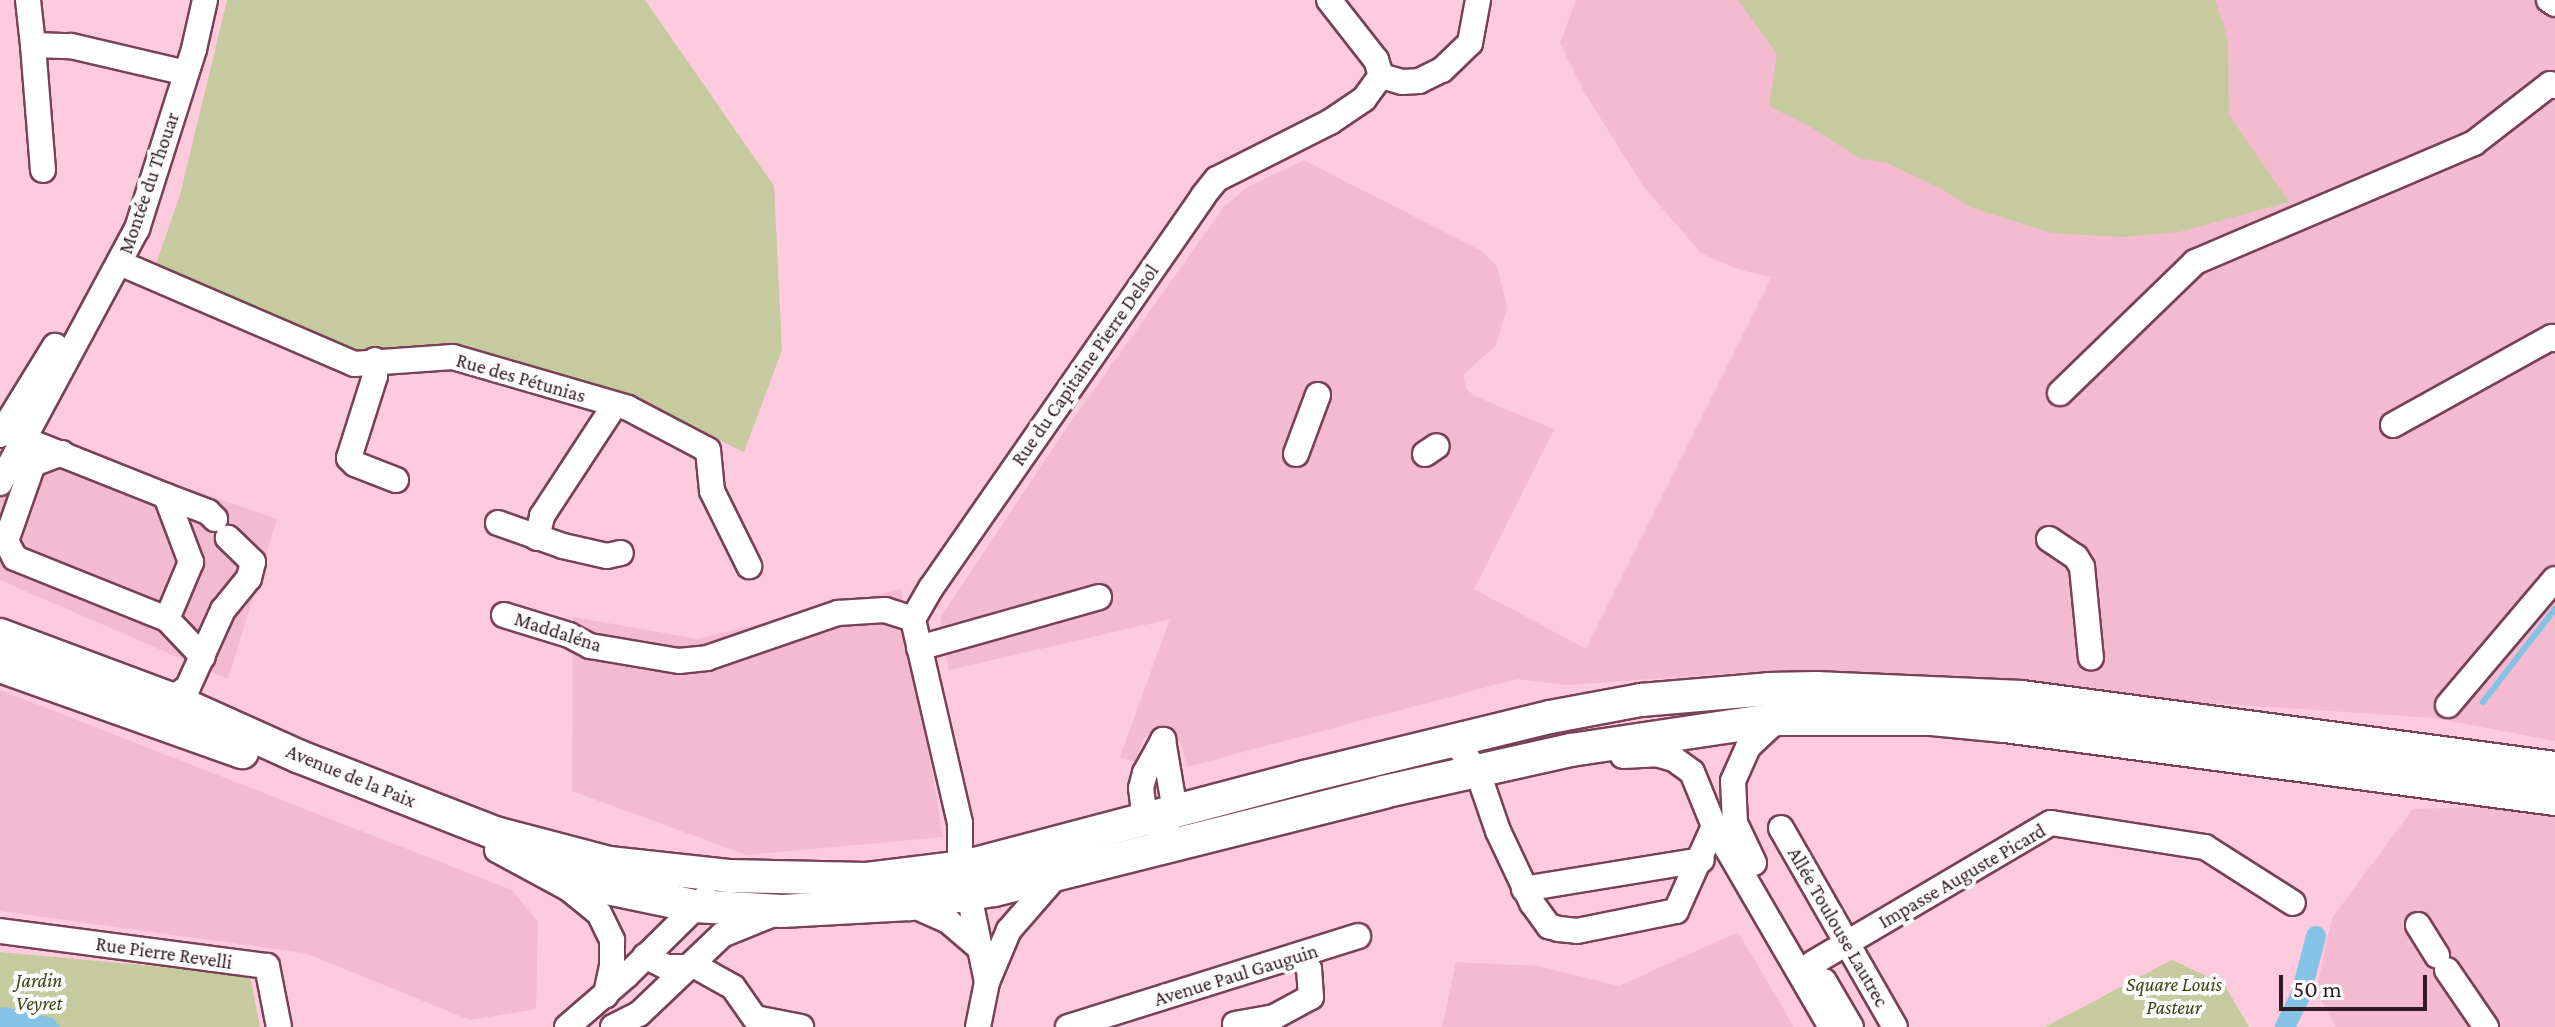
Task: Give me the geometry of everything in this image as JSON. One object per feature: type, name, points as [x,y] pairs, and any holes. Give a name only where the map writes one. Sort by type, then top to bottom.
[{"type":"main road","name":"Avenue de la Paix","points":[[0,635],[171,699],[300,757],[495,833],[609,863],[715,875],[823,880],[913,875],[978,878]]},
{"type":"main road","name":"Avenue de la Paix","points":[[0,666],[295,771],[497,850],[603,887],[694,906],[782,911],[910,904],[978,878]]},
{"type":"main road","points":[[978,878],[1161,820],[1454,741],[1565,714],[1689,695],[1816,688],[2022,697],[2555,768]]},
{"type":"main road","points":[[978,878],[1068,873],[1477,770],[1571,750],[1778,719],[1932,719],[2005,726],[2555,799]]},
{"type":"street","points":[[28,0],[43,170]]},
{"type":"street","name":"Montée du Thouar","points":[[8,435],[122,264],[137,229],[180,71],[191,0]]},
{"type":"street","name":"Montée du Thouar","points":[[0,483],[8,435],[108,258],[129,211],[205,0]]},
{"type":"street","points":[[1329,0],[1376,60],[1381,76],[1402,82],[1419,81],[1442,70],[1470,43],[1478,0]]},
{"type":"street","points":[[2549,0],[2555,4]]},
{"type":"street","points":[[33,45],[71,46],[180,71]]},
{"type":"street","name":"Rue du Capitaine Pierre Delsol","points":[[913,619],[1217,179],[1330,122],[1364,99],[1381,76]]},
{"type":"street","points":[[2060,393],[2195,262],[2474,143],[2550,84],[2555,86]]},
{"type":"street","name":"Rue des Pétunias","points":[[122,264],[327,355],[354,364],[375,360],[453,357],[628,408],[708,450],[712,491],[749,566]]},
{"type":"street","points":[[2393,425],[2552,337],[2555,339]]},
{"type":"street","points":[[375,360],[375,376],[349,458],[355,464],[396,480]]},
{"type":"street","points":[[1296,454],[1318,395]]},
{"type":"street","points":[[537,538],[542,516],[614,406]]},
{"type":"street","points":[[8,435],[62,453],[208,512],[253,562],[249,578],[223,610],[188,687],[171,699]]},
{"type":"street","points":[[62,453],[33,464],[6,541],[15,558],[167,619],[203,657]]},
{"type":"street","points":[[166,496],[191,562],[167,619]]},
{"type":"street","points":[[498,523],[537,538],[607,556],[621,553]]},
{"type":"street","points":[[2049,539],[2076,557],[2082,567],[2091,658]]},
{"type":"street","points":[[2448,705],[2555,579]]},
{"type":"street","points":[[919,648],[1099,597]]},
{"type":"street","name":"Maddaléna","points":[[504,615],[569,635],[590,646],[679,661],[707,658],[838,613],[885,610],[913,619]]},
{"type":"street","points":[[913,619],[960,823],[978,878],[1009,930]]},
{"type":"street","points":[[1726,693],[1735,823],[1743,845],[1851,1027]]},
{"type":"street","points":[[1689,695],[1699,781],[1714,826],[1831,1027]]},
{"type":"street","points":[[1733,781],[1748,747],[1778,719]]},
{"type":"street","points":[[1454,741],[1477,770],[1528,896],[1549,926],[1577,931],[1676,911],[1714,826]]},
{"type":"street","points":[[1571,750],[1612,757],[1665,755],[1692,772],[1699,781]]},
{"type":"street","points":[[978,1027],[987,982],[1009,930],[1068,873],[1108,848],[1149,837],[1161,820],[1194,841]]},
{"type":"street","name":"Impasse Auguste Picard","points":[[1813,963],[2051,823],[2205,847],[2293,903]]},
{"type":"street","name":"Allée Toulouse Lautrec","points":[[1781,828],[1895,1027]]},
{"type":"street","points":[[497,850],[569,889],[599,913],[612,940],[612,966],[606,995]]},
{"type":"street","points":[[1528,896],[1694,876]]},
{"type":"street","points":[[978,878],[987,982]]},
{"type":"street","points":[[567,1027],[606,995],[694,906],[724,887],[823,880]]},
{"type":"street","points":[[910,904],[948,921],[982,950]]},
{"type":"street","points":[[613,1027],[639,1014],[722,935],[782,911]]},
{"type":"street","points":[[2418,925],[2486,1027]]},
{"type":"street","name":"Rue Pierre Revelli","points":[[0,931],[267,966],[279,1027]]},
{"type":"street","name":"Avenue Paul Gauguin","points":[[1068,1027],[1358,936]]},
{"type":"street","points":[[1235,1024],[1274,1017],[1311,997],[1309,969],[1300,955]]},
{"type":"street","points":[[645,956],[667,967],[697,967],[733,987],[755,1018],[801,1027]]},
{"type":"shaded area","points":[[1576,0],[2555,0],[2555,741],[2434,718],[1748,672],[1568,685],[1517,679],[1187,767],[1181,742],[1144,737],[1135,762],[1120,757],[1170,619],[949,670],[940,630],[941,617],[1063,433],[1224,207],[1246,188],[1304,160],[1483,252],[1497,266],[1507,307],[1496,345],[1463,375],[1466,388],[1474,396],[1554,429],[1474,589],[1586,649],[1772,277],[1740,270],[1701,253],[1643,186],[1586,95],[1560,43]]},
{"type":"shaded area","points":[[29,433],[277,519],[228,679],[0,580],[0,499]]},
{"type":"shaded area","points":[[901,589],[943,837],[747,855],[572,791],[573,617],[698,639]]},
{"type":"shaded area","points":[[0,690],[512,890],[538,922],[536,1009],[470,1020],[305,953],[0,911]]},
{"type":"shaded area","points":[[2513,806],[2555,813],[2555,1027],[2336,1027],[2316,992],[2332,918],[2413,809]]},
{"type":"shaded area","points":[[1738,932],[1794,1027],[1442,1027],[1456,962],[1538,966],[1619,986]]},
{"type":"green space","points":[[227,0],[645,0],[774,186],[782,350],[744,452],[629,397],[554,378],[348,354],[155,267],[180,195]]},
{"type":"green space","points":[[1738,0],[2215,0],[2228,40],[2229,115],[2289,202],[2179,232],[2122,237],[2051,233],[1970,207],[1942,189],[1887,163],[1859,158],[1811,127],[1769,106],[1777,54]]},
{"type":"green space","name":"Jardin Veyret","points":[[0,952],[250,975],[260,1027],[0,1027]]},
{"type":"green space","name":"Square Louis Pasteur","points":[[2172,960],[2224,984],[2249,1027],[2045,1027]]},
{"type":"water","points":[[0,1008],[53,1018],[60,1027],[0,1027]]},
{"type":"waterway","points":[[2483,702],[2555,609]]},
{"type":"waterway","points":[[2285,1027],[2301,994],[2316,936]]}]
